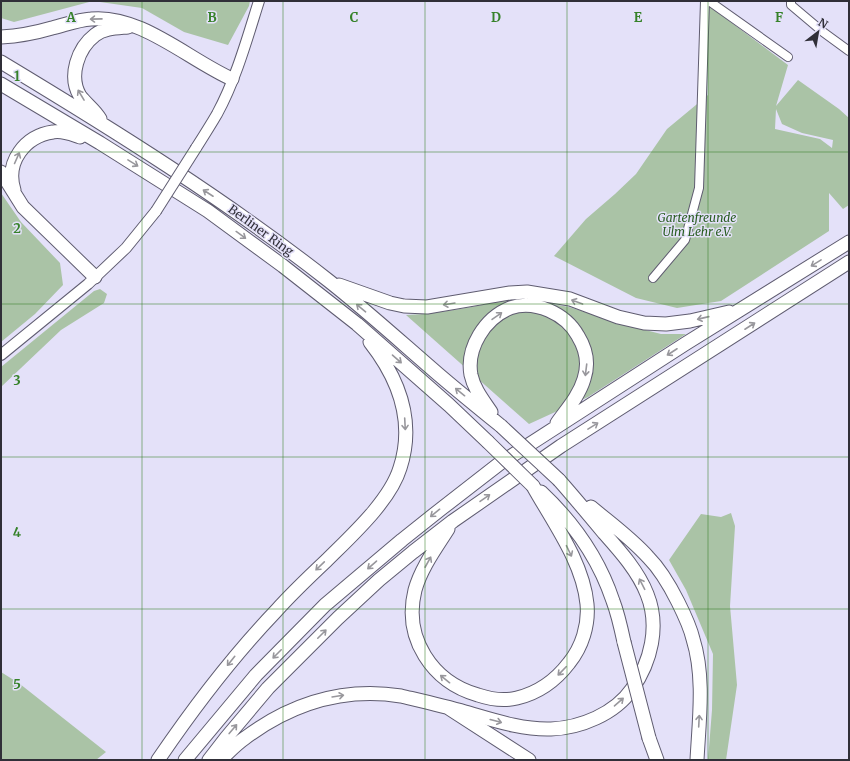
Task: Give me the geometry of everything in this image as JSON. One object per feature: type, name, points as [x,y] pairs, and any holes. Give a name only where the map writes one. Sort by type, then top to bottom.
[{"type":"main road","points":[[1,36],[18,36],[80,20],[109,19],[134,26],[154,35],[232,79]]},
{"type":"main road","points":[[104,126],[96,112],[80,95],[76,80],[76,65],[83,48],[96,35],[104,30],[134,26]]},
{"type":"main road","name":"Berliner Ring","points":[[1,62],[217,198],[330,282],[501,426]]},
{"type":"main road","name":"Berliner Ring","points":[[1,84],[100,142],[208,211],[284,266],[357,324],[449,405],[533,486],[554,512]]},
{"type":"main road","points":[[15,196],[11,178],[14,161],[20,151],[36,136],[53,131],[64,131],[100,142]]},
{"type":"main road","points":[[1,172],[23,207],[95,277]]},
{"type":"main road","points":[[185,760],[256,675],[325,605],[446,504],[499,464],[741,309],[849,242]]},
{"type":"main road","points":[[209,760],[268,688],[338,618],[379,580],[453,521],[561,446],[849,262]]},
{"type":"main road","points":[[330,282],[376,299],[404,306],[427,307],[510,293],[527,292],[547,294],[570,299],[618,317],[644,323],[666,324],[690,321],[741,309]]},
{"type":"main road","points":[[551,431],[580,390],[585,378],[587,366],[586,353],[574,328],[554,313],[540,308],[525,306],[511,308],[492,320],[478,336],[471,356],[471,374],[476,391],[501,426],[559,480],[635,544],[649,558],[672,588],[687,621],[697,654],[700,681],[700,714],[697,760]]},
{"type":"main road","points":[[158,760],[200,699],[238,651],[281,605],[359,529],[376,508],[391,486],[400,469],[405,447],[406,425],[403,404],[397,386],[376,349],[357,324]]},
{"type":"main road","points":[[220,760],[244,738],[273,719],[300,706],[326,698],[354,693],[381,693],[401,696],[445,706],[526,728],[550,729],[572,726],[591,720],[611,709],[629,694],[638,680],[649,653],[653,635],[652,612],[648,594],[637,573],[559,480]]},
{"type":"main road","points":[[453,521],[421,574],[415,590],[413,608],[414,628],[419,645],[427,660],[453,685],[484,697],[501,699],[517,698],[535,692],[549,684],[563,670],[574,656],[582,640],[586,622],[587,604],[583,583],[554,512]]},
{"type":"main road","points":[[554,512],[574,526],[601,572],[613,601],[649,738],[657,760]]},
{"type":"main road","points":[[445,706],[529,760]]},
{"type":"street","points":[[1,355],[95,277],[126,248],[156,211],[217,114],[232,79],[259,1]]},
{"type":"street","points":[[653,278],[684,240],[699,188],[704,1]]},
{"type":"street","points":[[709,1],[788,57]]},
{"type":"street","points":[[791,1],[791,5],[823,32],[849,51]]},
{"type":"green space","points":[[1,1],[93,1],[14,22],[1,18]]},
{"type":"green space","points":[[93,1],[250,1],[249,6],[228,45],[184,32],[142,8]]},
{"type":"green space","name":"Gartenfreunde Ulm Lehr e.V.","points":[[708,5],[788,65],[776,106],[798,80],[839,109],[849,118],[849,205],[843,209],[829,193],[829,231],[721,301],[677,308],[636,298],[554,256],[586,219],[636,174],[667,129],[708,95]],"holes":[[[776,109],[782,124],[802,133],[833,140],[832,148],[820,139],[775,129]]]},
{"type":"green space","points":[[1,193],[21,222],[60,263],[63,285],[35,314],[1,342]]},
{"type":"green space","points":[[100,289],[107,294],[104,303],[61,330],[1,387],[1,367],[94,291]]},
{"type":"green space","points":[[517,298],[569,307],[622,324],[661,334],[686,334],[588,397],[529,424],[406,315],[448,311]]},
{"type":"green space","points":[[731,513],[735,526],[730,606],[737,685],[726,760],[708,760],[712,710],[713,654],[686,590],[669,560],[701,514],[721,517]]},
{"type":"green space","points":[[1,672],[20,684],[106,752],[96,760],[1,760]]}]
